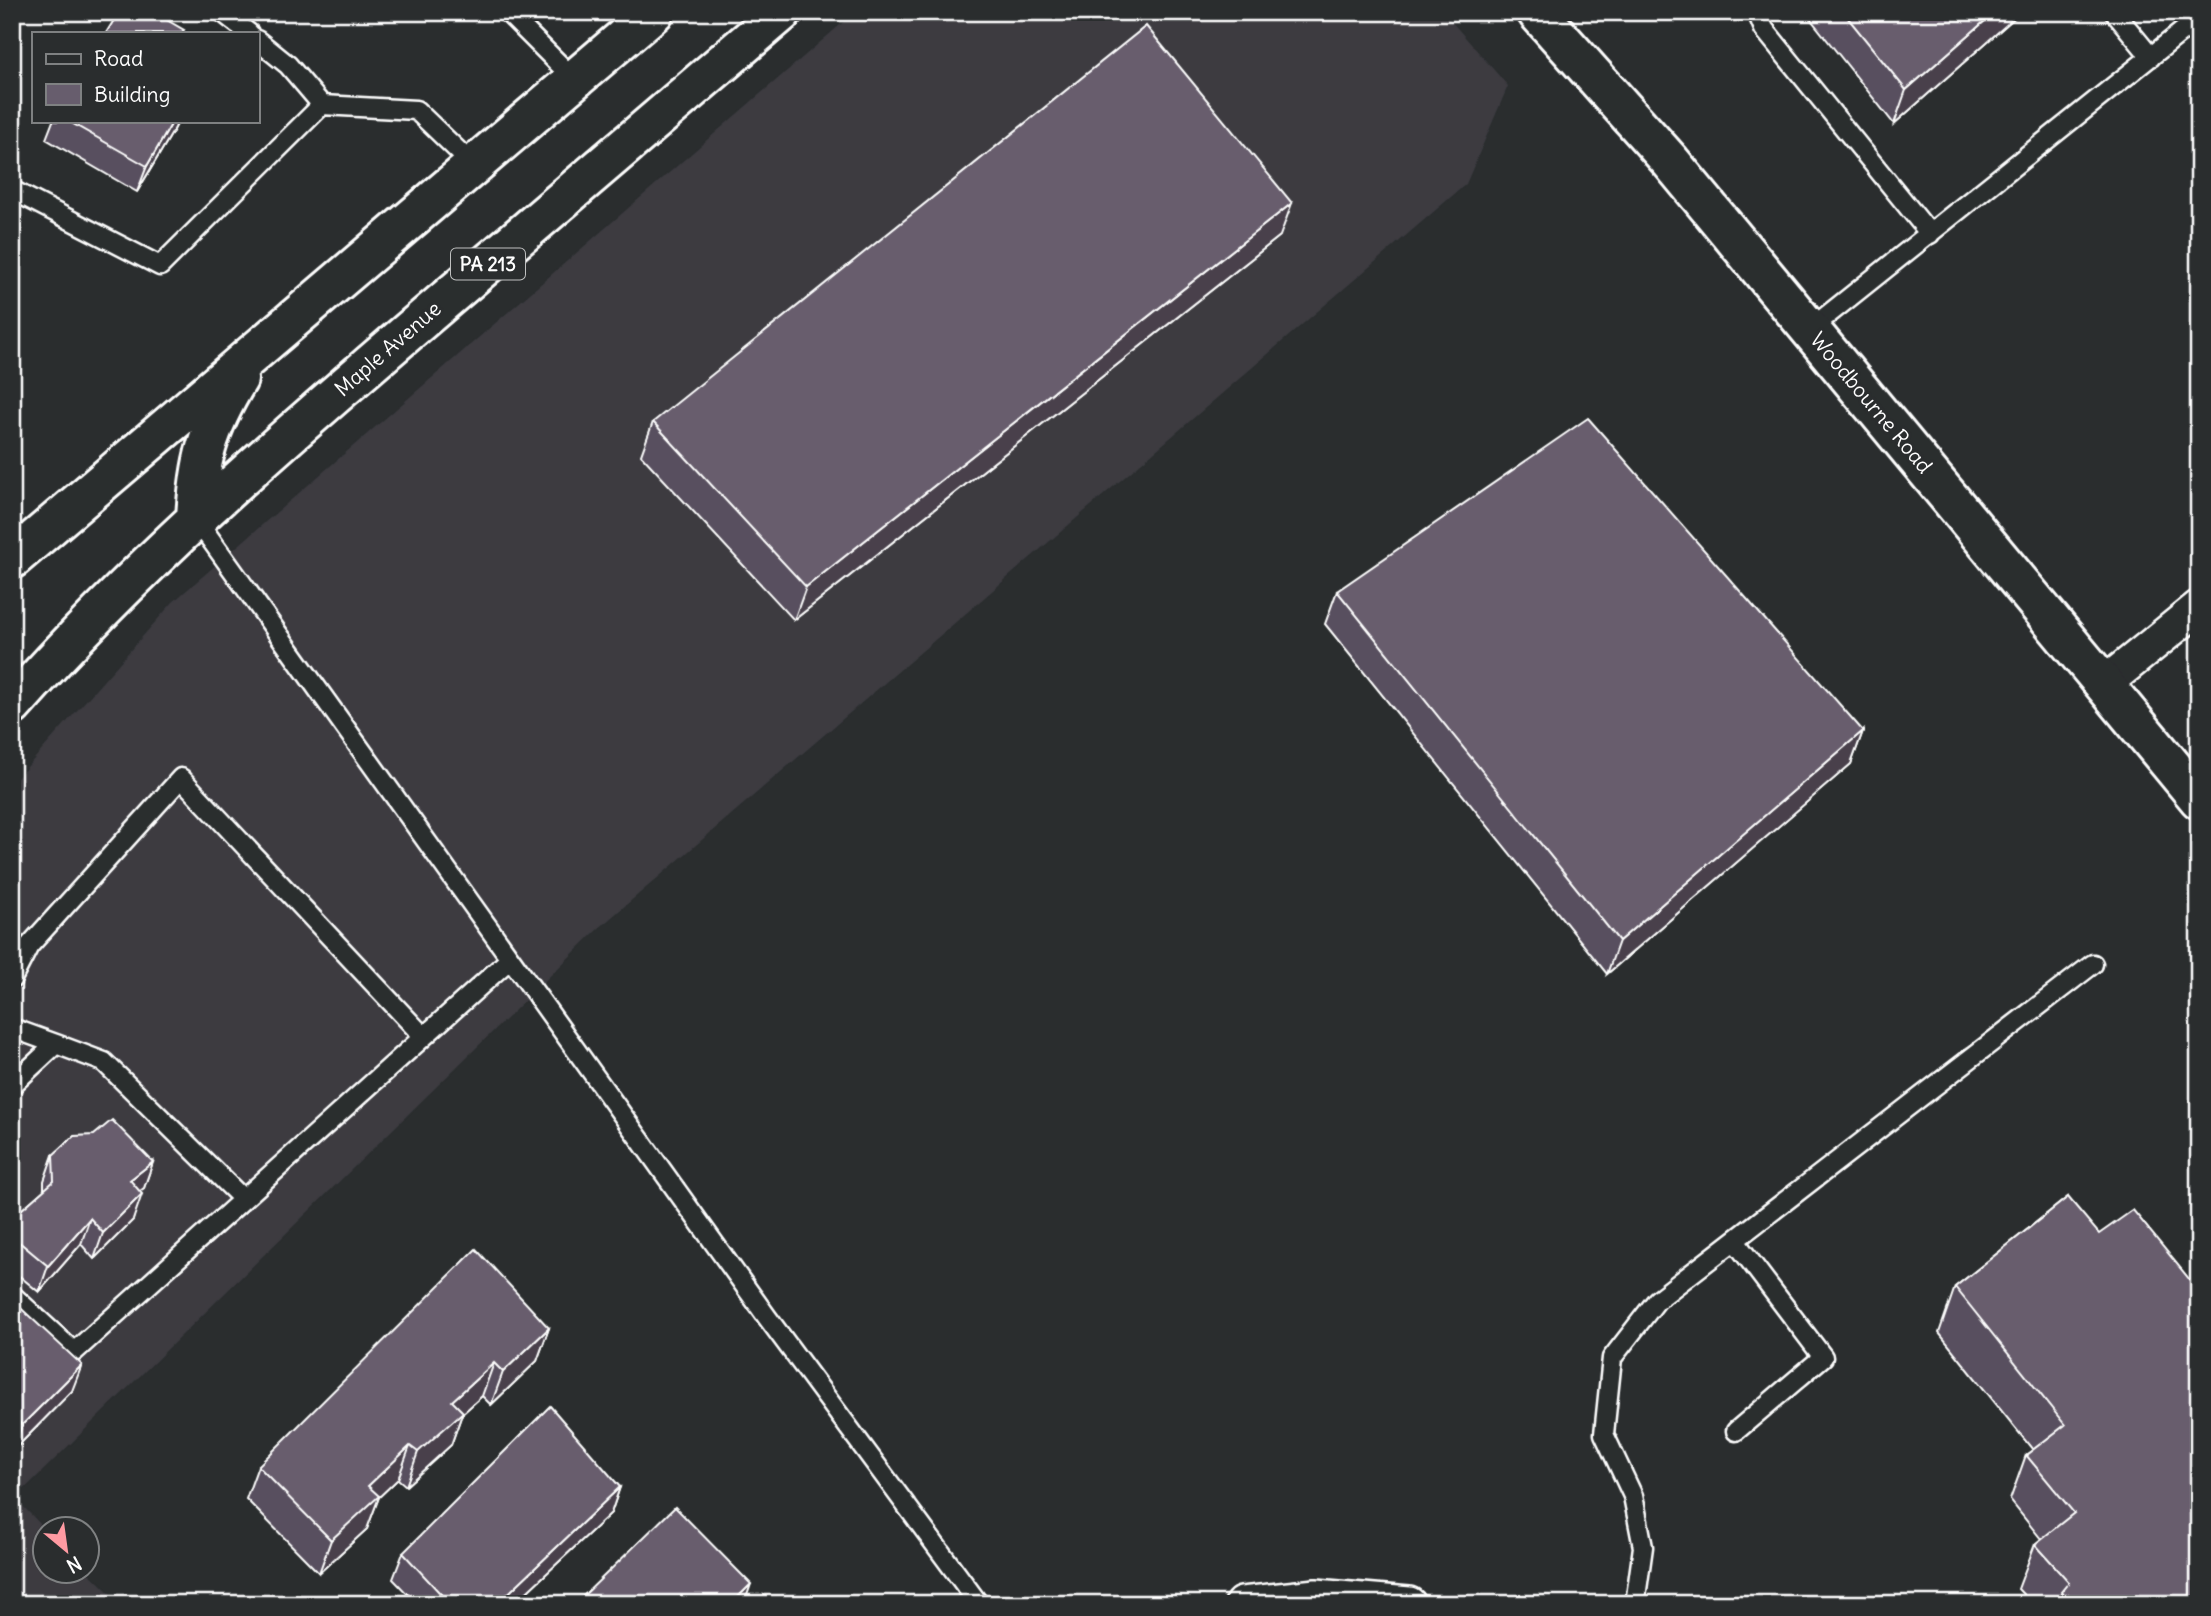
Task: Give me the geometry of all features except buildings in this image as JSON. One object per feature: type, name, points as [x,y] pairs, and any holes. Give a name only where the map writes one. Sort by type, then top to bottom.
[{"type":"main road","points":[[12,559],[654,12]]},
{"type":"main road","name":"Maple Avenue","points":[[12,706],[98,615],[196,519],[302,422],[782,12]]},
{"type":"main road","name":"Woodbourne Road","points":[[1537,12],[1671,162],[2199,799]]},
{"type":"main road","points":[[196,519],[198,481],[206,444],[220,408],[249,359]]},
{"type":"street","points":[[2104,684],[2199,607]]},
{"type":"street","points":[[1242,1604],[1316,1597],[1409,1604]]},
{"type":"lane","points":[[222,12],[248,32]]},
{"type":"lane","points":[[507,12],[575,80]]},
{"type":"lane","points":[[1757,12],[1764,29],[1930,234]]},
{"type":"lane","points":[[2114,12],[2151,57]]},
{"type":"lane","points":[[1810,329],[2199,18]]},
{"type":"lane","points":[[259,42],[288,65],[322,105],[416,110],[474,166]]},
{"type":"lane","points":[[12,190],[160,266],[322,105]]},
{"type":"lane","points":[[196,519],[767,1318],[979,1604]]},
{"type":"lane","points":[[12,978],[29,946],[181,778],[424,1036]]},
{"type":"lane","points":[[12,1295],[74,1352],[510,958]]},
{"type":"lane","points":[[1635,1604],[1643,1547],[1633,1496],[1604,1434],[1612,1358],[1657,1300],[2093,964]]},
{"type":"lane","points":[[12,1028],[104,1062],[243,1199]]},
{"type":"lane","points":[[12,1085],[56,1044]]},
{"type":"lane","points":[[1735,1241],[1823,1357],[1736,1431]]},
{"type":"shaded area","points":[[855,12],[1443,12],[1508,86],[1466,184],[598,929],[15,1498],[32,1516],[32,1584],[100,1584],[121,1604],[12,1604],[12,784],[173,602]]}]
